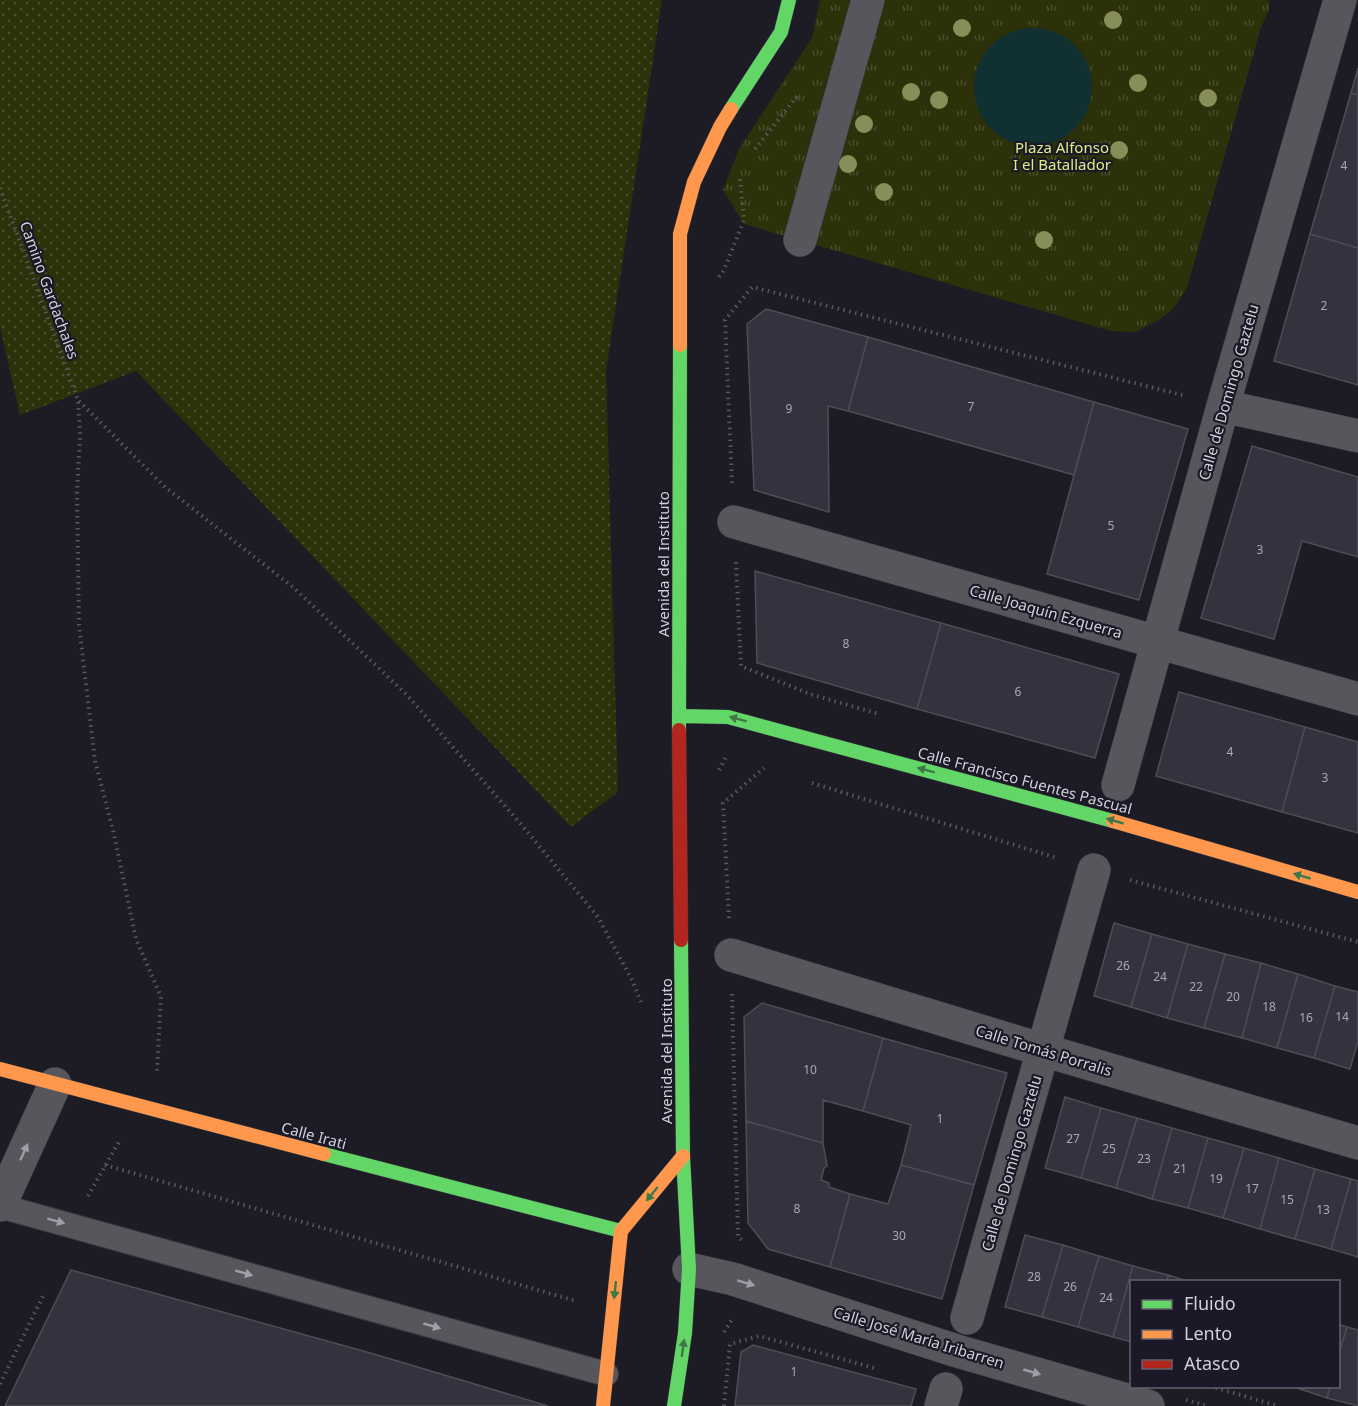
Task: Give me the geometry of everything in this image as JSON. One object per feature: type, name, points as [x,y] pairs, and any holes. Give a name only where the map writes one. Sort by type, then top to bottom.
[{"type":"street","name":"Avenida del Instituto","points":[[674,1406],[685,1333],[689,1269],[683,1156],[680,234],[694,182],[720,128],[781,33],[789,0]]},
{"type":"street","points":[[800,240],[868,0]]},
{"type":"street","name":"Calle de Domingo Gaztelu","points":[[1118,785],[1223,406],[1340,0]]},
{"type":"street","points":[[1223,406],[1358,436]]},
{"type":"street","name":"Calle Joaquín Ezquerra","points":[[734,522],[1358,699]]},
{"type":"street","name":"Calle Francisco Fuentes Pascual","points":[[680,716],[728,717],[1107,819],[1358,892]]},
{"type":"street","name":"Calle de Domingo Gaztelu","points":[[967,1318],[1094,870]]},
{"type":"street","name":"Calle Tomás Porralis","points":[[731,955],[1358,1143]]},
{"type":"street","name":"Calle Irati","points":[[0,1068],[621,1232]]},
{"type":"street","points":[[0,1206],[55,1084]]},
{"type":"street","points":[[603,1406],[621,1232],[683,1156]]},
{"type":"street","name":"Calle José María Iribarren","points":[[689,1269],[733,1279],[957,1351],[1148,1406]]},
{"type":"lane","points":[[0,1206],[606,1374]]},
{"type":"path","name":"Camino Gardachales","points":[[0,188],[78,400]]},
{"type":"path","points":[[890,718],[810,694],[741,666],[726,320],[752,287],[1223,406]]},
{"type":"path","points":[[78,400],[165,487],[294,588],[406,694],[520,823],[598,918],[632,980],[654,1035],[682,1035]]},
{"type":"path","points":[[78,400],[80,435],[77,493],[79,625],[94,761],[113,830],[136,939],[161,997],[157,1074]]},
{"type":"path","points":[[747,1243],[738,1237],[731,955],[723,802],[763,768],[772,770]]},
{"type":"path","points":[[812,783],[1094,870],[1358,942]]},
{"type":"path","points":[[85,1202],[121,1138]]},
{"type":"path","points":[[105,1165],[585,1304]]},
{"type":"path","points":[[0,1384],[43,1296]]},
{"type":"path","points":[[724,1406],[730,1344],[759,1336],[880,1370]]},
{"type":"path","points":[[1217,1388],[1278,1406]]},
{"type":"green space","points":[[0,0],[662,0],[606,371],[618,792],[571,827],[136,371],[20,415],[0,327]]},
{"type":"green space","name":"Plaza Alfonso I el Batallador","points":[[820,0],[1269,0],[1269,10],[1261,27],[1187,288],[1174,308],[1159,320],[1136,332],[1111,331],[744,224],[723,190],[739,149],[812,38]]},
{"type":"shaded area","points":[[1033,28],[1056,33],[1075,45],[1087,64],[1092,87],[1087,110],[1075,129],[1056,141],[1033,146],[1010,141],[991,129],[979,110],[974,87],[979,64],[991,45],[1010,33]]},
{"type":"building","points":[[1358,68],[1358,95],[1351,93]]},
{"type":"building","points":[[1351,93],[1358,95],[1358,248],[1310,234]]},
{"type":"building","points":[[1310,234],[1358,248],[1358,385],[1274,361]]},
{"type":"building","points":[[766,309],[868,337],[848,411],[828,406],[829,512],[754,490],[747,324]]},
{"type":"building","points":[[868,337],[1094,402],[1074,475],[848,411]]},
{"type":"building","points":[[1094,402],[1188,429],[1139,600],[1047,574]]},
{"type":"building","points":[[1252,446],[1358,477],[1358,557],[1302,541],[1274,639],[1201,618]]},
{"type":"building","points":[[755,571],[941,623],[917,709],[757,663]]},
{"type":"building","points":[[941,623],[1119,674],[1095,758],[917,709]]},
{"type":"building","points":[[1179,692],[1305,727],[1282,812],[1156,776]]},
{"type":"building","points":[[1305,727],[1358,742],[1358,833],[1282,812]]},
{"type":"building","points":[[1114,923],[1152,934],[1131,1007],[1094,996]]},
{"type":"building","points":[[1152,934],[1188,944],[1167,1018],[1131,1007]]},
{"type":"building","points":[[1188,944],[1225,954],[1204,1028],[1167,1018]]},
{"type":"building","points":[[1225,954],[1261,963],[1242,1038],[1204,1028]]},
{"type":"building","points":[[1261,963],[1298,974],[1277,1048],[1242,1038]]},
{"type":"building","points":[[1298,974],[1335,986],[1314,1058],[1277,1048]]},
{"type":"building","points":[[1335,986],[1358,992],[1358,1041],[1350,1069],[1314,1058]]},
{"type":"building","points":[[762,1003],[883,1038],[863,1111],[823,1100],[823,1143],[746,1121],[744,1017]]},
{"type":"building","points":[[883,1038],[1007,1073],[974,1185],[901,1165],[911,1125],[863,1111]]},
{"type":"building","points":[[1065,1097],[1101,1108],[1081,1178],[1045,1168]]},
{"type":"building","points":[[1101,1108],[1137,1118],[1116,1188],[1081,1178]]},
{"type":"building","points":[[1137,1118],[1172,1128],[1152,1199],[1116,1188]]},
{"type":"building","points":[[746,1121],[823,1143],[827,1166],[824,1168],[821,1180],[829,1183],[829,1187],[850,1194],[830,1267],[768,1249],[748,1223]]},
{"type":"building","points":[[1172,1128],[1208,1138],[1188,1208],[1152,1199]]},
{"type":"building","points":[[1208,1138],[1244,1148],[1223,1218],[1188,1208]]},
{"type":"building","points":[[1244,1148],[1279,1158],[1260,1229],[1223,1218]]},
{"type":"building","points":[[1279,1158],[1315,1169],[1295,1239],[1260,1229]]},
{"type":"building","points":[[901,1165],[974,1185],[942,1299],[830,1267],[850,1194],[888,1204]]},
{"type":"building","points":[[1315,1169],[1351,1179],[1331,1249],[1295,1239]]},
{"type":"building","points":[[1351,1179],[1358,1181],[1358,1257],[1331,1249]]},
{"type":"building","points":[[1025,1235],[1063,1245],[1042,1317],[1005,1307]]},
{"type":"building","points":[[1063,1245],[1099,1256],[1078,1327],[1042,1317]]},
{"type":"building","points":[[1099,1256],[1133,1266],[1113,1337],[1078,1327]]},
{"type":"building","points":[[1133,1266],[1168,1275],[1167,1280],[1130,1280],[1130,1341],[1113,1337]]},
{"type":"building","points":[[71,1270],[374,1354],[548,1406],[5,1406]]},
{"type":"building","points":[[1168,1275],[1184,1280],[1167,1280]]},
{"type":"building","points":[[1340,1325],[1347,1327],[1340,1350]]},
{"type":"building","points":[[1347,1327],[1358,1330],[1358,1406],[1327,1398],[1330,1388],[1340,1388],[1340,1350]]},
{"type":"building","points":[[753,1345],[916,1389],[911,1406],[735,1406],[741,1352]]},
{"type":"building","points":[[1297,1388],[1330,1388],[1327,1398]]},
{"type":"traffic: fast","points":[[731,109],[781,32],[789,0]]},
{"type":"traffic: fast","points":[[679,730],[680,345]]},
{"type":"traffic: fast","points":[[679,716],[728,717],[1113,821]]},
{"type":"traffic: fast","points":[[674,1406],[685,1333],[689,1269],[683,1156],[681,940]]},
{"type":"traffic: fast","points":[[324,1154],[621,1231]]},
{"type":"traffic: slow","points":[[680,345],[680,234],[694,182],[731,109]]},
{"type":"traffic: slow","points":[[1113,821],[1358,892]]},
{"type":"traffic: slow","points":[[0,1069],[324,1154]]},
{"type":"traffic: slow","points":[[603,1406],[621,1231],[683,1156]]},
{"type":"traffic: jam","points":[[679,730],[681,940]]}]
